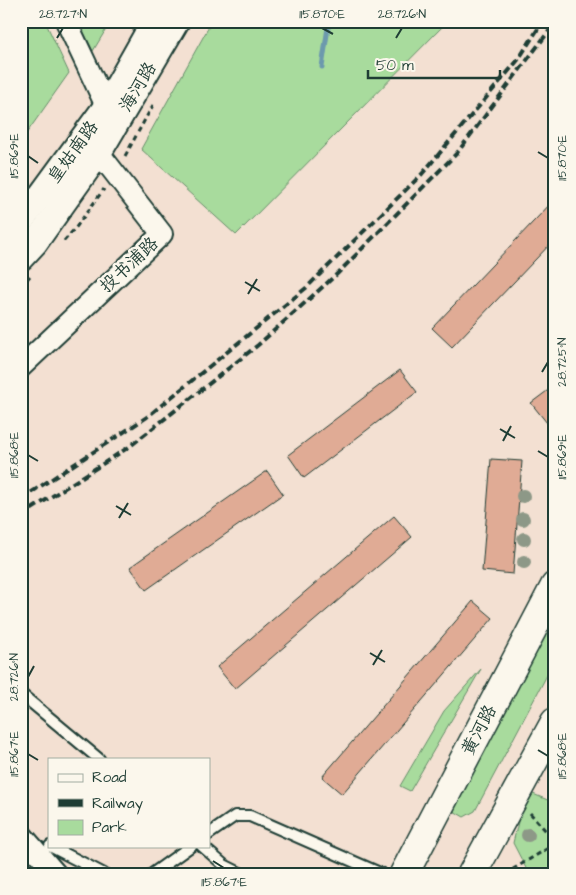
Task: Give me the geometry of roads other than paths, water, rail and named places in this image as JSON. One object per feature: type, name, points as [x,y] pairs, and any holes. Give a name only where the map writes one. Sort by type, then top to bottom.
[{"type":"main road","name":"黄河路","points":[[402,873],[555,586]]},
{"type":"main road","points":[[472,874],[555,722]]},
{"type":"street","points":[[66,21],[106,106]]},
{"type":"street","name":"海河路","points":[[106,106],[154,21]]},
{"type":"street","name":"海河路","points":[[99,153],[177,21]]},
{"type":"street","name":"皇姑南路","points":[[21,222],[106,106]]},
{"type":"street","name":"皇姑南路","points":[[21,258],[35,243],[99,153]]},
{"type":"street","name":"投书浦路","points":[[21,367],[162,234],[99,153]]},
{"type":"street","points":[[21,833],[56,874]]},
{"type":"lane","points":[[21,694],[98,758]]},
{"type":"lane","points":[[210,833],[235,816],[250,816],[402,873]]},
{"type":"lane","points":[[21,833],[48,846]]},
{"type":"lane","points":[[53,848],[104,874]]},
{"type":"lane","points":[[152,874],[188,848]]},
{"type":"lane","points":[[204,848],[224,864],[242,874]]},
{"type":"waterway","points":[[322,67],[329,21]]},
{"type":"railway","points":[[21,499],[147,417],[306,288],[422,174],[518,60],[543,21]]},
{"type":"railway","points":[[21,516],[129,447],[258,345],[337,274],[457,153],[555,23]]}]
